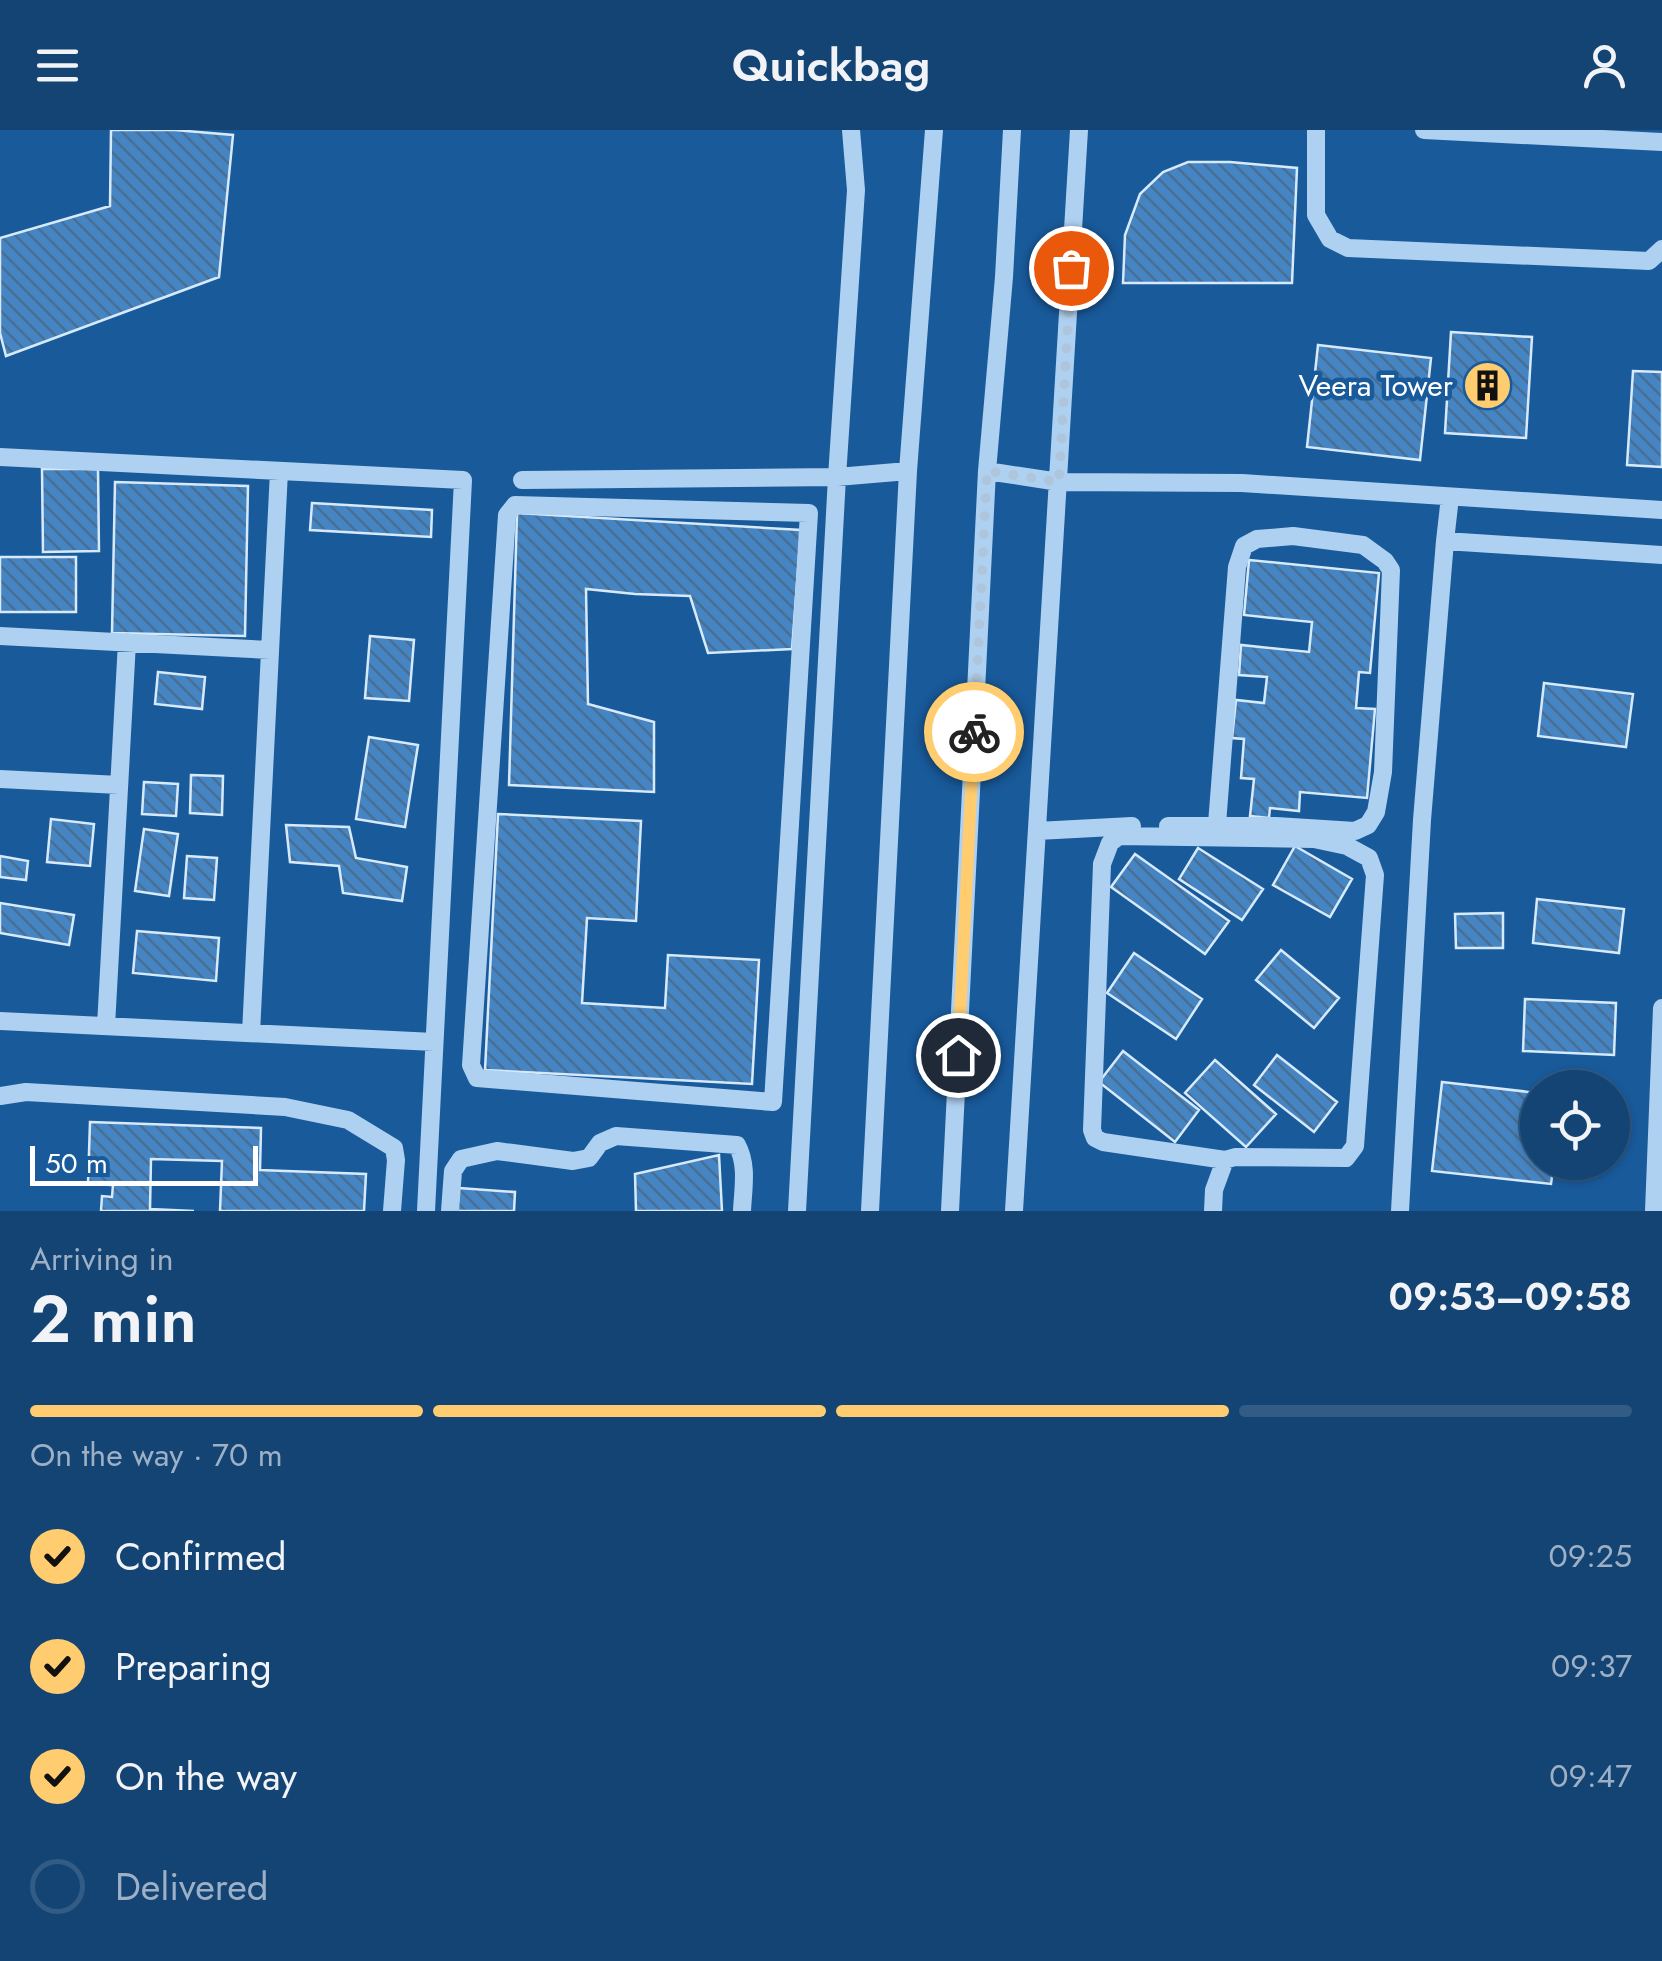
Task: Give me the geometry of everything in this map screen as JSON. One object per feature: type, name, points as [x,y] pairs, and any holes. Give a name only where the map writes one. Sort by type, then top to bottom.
[{"type":"street","points":[[797,1211],[856,190],[851,130]]},
{"type":"street","points":[[870,1211],[908,471],[934,130]]},
{"type":"street","points":[[950,1211],[987,471],[1012,130]]},
{"type":"street","points":[[1014,1211],[1079,130]]},
{"type":"street","points":[[1316,130],[1316,215],[1330,238],[1348,248],[1649,260],[1662,249]]},
{"type":"street","points":[[1424,130],[1617,135],[1662,142]]},
{"type":"street","points":[[0,457],[463,480],[426,1211]]},
{"type":"street","points":[[251,1033],[279,471]]},
{"type":"street","points":[[522,480],[837,477],[908,471]]},
{"type":"street","points":[[987,471],[1059,482],[1242,483],[1662,510]]},
{"type":"street","points":[[1400,1211],[1422,820],[1450,497]]},
{"type":"street","points":[[515,504],[809,514],[793,782],[773,1102],[477,1078],[470,1065],[471,1045],[507,515],[515,504]]},
{"type":"street","points":[[1038,831],[1218,824],[1355,831],[1368,825],[1376,812],[1383,772],[1390,570],[1385,561],[1363,545],[1293,536],[1258,539],[1244,546],[1237,567],[1218,824]]},
{"type":"street","points":[[1445,541],[1662,555]]},
{"type":"street","points":[[0,636],[270,650]]},
{"type":"street","points":[[106,1026],[127,642]]},
{"type":"street","points":[[0,779],[119,785]]},
{"type":"street","points":[[793,782],[821,783]]},
{"type":"street","points":[[790,836],[818,838]]},
{"type":"street","points":[[1119,836],[1314,839],[1347,846],[1368,858],[1375,875],[1355,1146],[1346,1158],[1225,1160],[1103,1142],[1095,1138],[1092,1130],[1102,864],[1110,843],[1119,836]]},
{"type":"street","points":[[1654,1211],[1662,1008]]},
{"type":"street","points":[[0,1021],[434,1042]]},
{"type":"street","points":[[0,1096],[26,1092],[285,1108],[348,1120],[394,1148],[392,1211]]},
{"type":"street","points":[[450,1211],[452,1171],[462,1158],[497,1151],[573,1161],[588,1158],[600,1143],[616,1136],[737,1145],[744,1169],[742,1211]]},
{"type":"street","points":[[1213,1211],[1214,1190],[1225,1160]]},
{"type":"building","points":[[111,130],[233,135],[219,277],[6,356],[0,333],[0,238],[110,206]]},
{"type":"building","points":[[1188,162],[1297,168],[1292,283],[1123,283],[1125,235],[1140,194],[1163,172]]},
{"type":"building","name":"Veera Tower","points":[[1451,332],[1532,337],[1526,438],[1445,433]]},
{"type":"building","points":[[1318,345],[1431,358],[1420,460],[1307,447]]},
{"type":"building","points":[[1633,371],[1662,372],[1662,467],[1627,465]]},
{"type":"building","points":[[42,469],[98,469],[99,551],[43,552]]},
{"type":"building","points":[[115,482],[248,486],[245,636],[112,633]]},
{"type":"building","points":[[312,503],[432,510],[431,537],[310,530]]},
{"type":"building","points":[[517,513],[801,530],[792,649],[708,653],[690,596],[586,589],[588,704],[654,722],[654,792],[509,785]]},
{"type":"building","points":[[0,557],[76,557],[76,612],[0,612]]},
{"type":"building","points":[[1249,560],[1379,573],[1370,673],[1359,672],[1356,708],[1375,709],[1367,798],[1300,792],[1299,811],[1270,808],[1269,818],[1250,816],[1254,779],[1241,778],[1244,739],[1232,738],[1236,700],[1264,703],[1267,677],[1239,675],[1241,645],[1309,652],[1312,622],[1244,615]]},
{"type":"building","points":[[370,636],[414,640],[409,701],[365,698]]},
{"type":"building","points":[[158,672],[205,677],[202,709],[155,704]]},
{"type":"building","points":[[1544,683],[1633,694],[1626,747],[1538,736]]},
{"type":"building","points":[[369,737],[418,745],[405,827],[356,819]]},
{"type":"building","points":[[191,775],[223,776],[222,815],[190,813]]},
{"type":"building","points":[[144,782],[178,784],[176,816],[142,814]]},
{"type":"building","points":[[498,814],[641,821],[636,921],[587,918],[582,1003],[665,1008],[668,955],[759,960],[752,1084],[485,1070]]},
{"type":"building","points":[[51,819],[94,824],[90,866],[47,862]]},
{"type":"building","points":[[286,825],[349,827],[356,858],[407,867],[402,901],[343,893],[339,866],[290,862]]},
{"type":"building","points":[[144,829],[178,834],[169,896],[135,891]]},
{"type":"building","points":[[1295,846],[1352,879],[1330,917],[1273,885]]},
{"type":"building","points":[[1198,848],[1263,889],[1242,920],[1179,879]]},
{"type":"building","points":[[1135,854],[1229,921],[1205,954],[1111,887]]},
{"type":"building","points":[[0,856],[28,861],[26,880],[0,877]]},
{"type":"building","points":[[187,856],[217,858],[214,900],[184,898]]},
{"type":"building","points":[[1537,899],[1624,909],[1619,953],[1533,943]]},
{"type":"building","points":[[0,903],[74,915],[69,945],[0,933]]},
{"type":"building","points":[[1503,913],[1503,948],[1456,948],[1455,914]]},
{"type":"building","points":[[137,931],[219,938],[216,981],[133,973]]},
{"type":"building","points":[[1281,950],[1339,998],[1314,1028],[1256,980]]},
{"type":"building","points":[[1134,953],[1202,999],[1176,1039],[1107,993]]},
{"type":"building","points":[[1525,999],[1616,1003],[1614,1055],[1523,1051]]},
{"type":"building","points":[[1123,1051],[1199,1110],[1175,1142],[1099,1082]]},
{"type":"building","points":[[1277,1055],[1337,1102],[1314,1132],[1254,1085]]},
{"type":"building","points":[[1215,1060],[1276,1114],[1246,1147],[1185,1093]]},
{"type":"building","points":[[1442,1082],[1520,1091],[1520,1180],[1552,1180],[1551,1184],[1432,1171]]},
{"type":"building","points":[[90,1122],[261,1128],[260,1170],[366,1174],[364,1211],[220,1211],[222,1161],[151,1159],[150,1209],[194,1211],[101,1211],[102,1196],[112,1197],[113,1185],[88,1184]]},
{"type":"building","points":[[719,1155],[722,1211],[636,1211],[635,1174]]},
{"type":"building","points":[[459,1188],[515,1192],[514,1211],[457,1211]]},
{"type":"way so far","points":[[974,732],[987,471],[1059,482],[1071,268]]},
{"type":"place","name":"Veera Tower","points":[[1488,385]]},
{"type":"route","points":[[958,1055],[974,732]]}]
